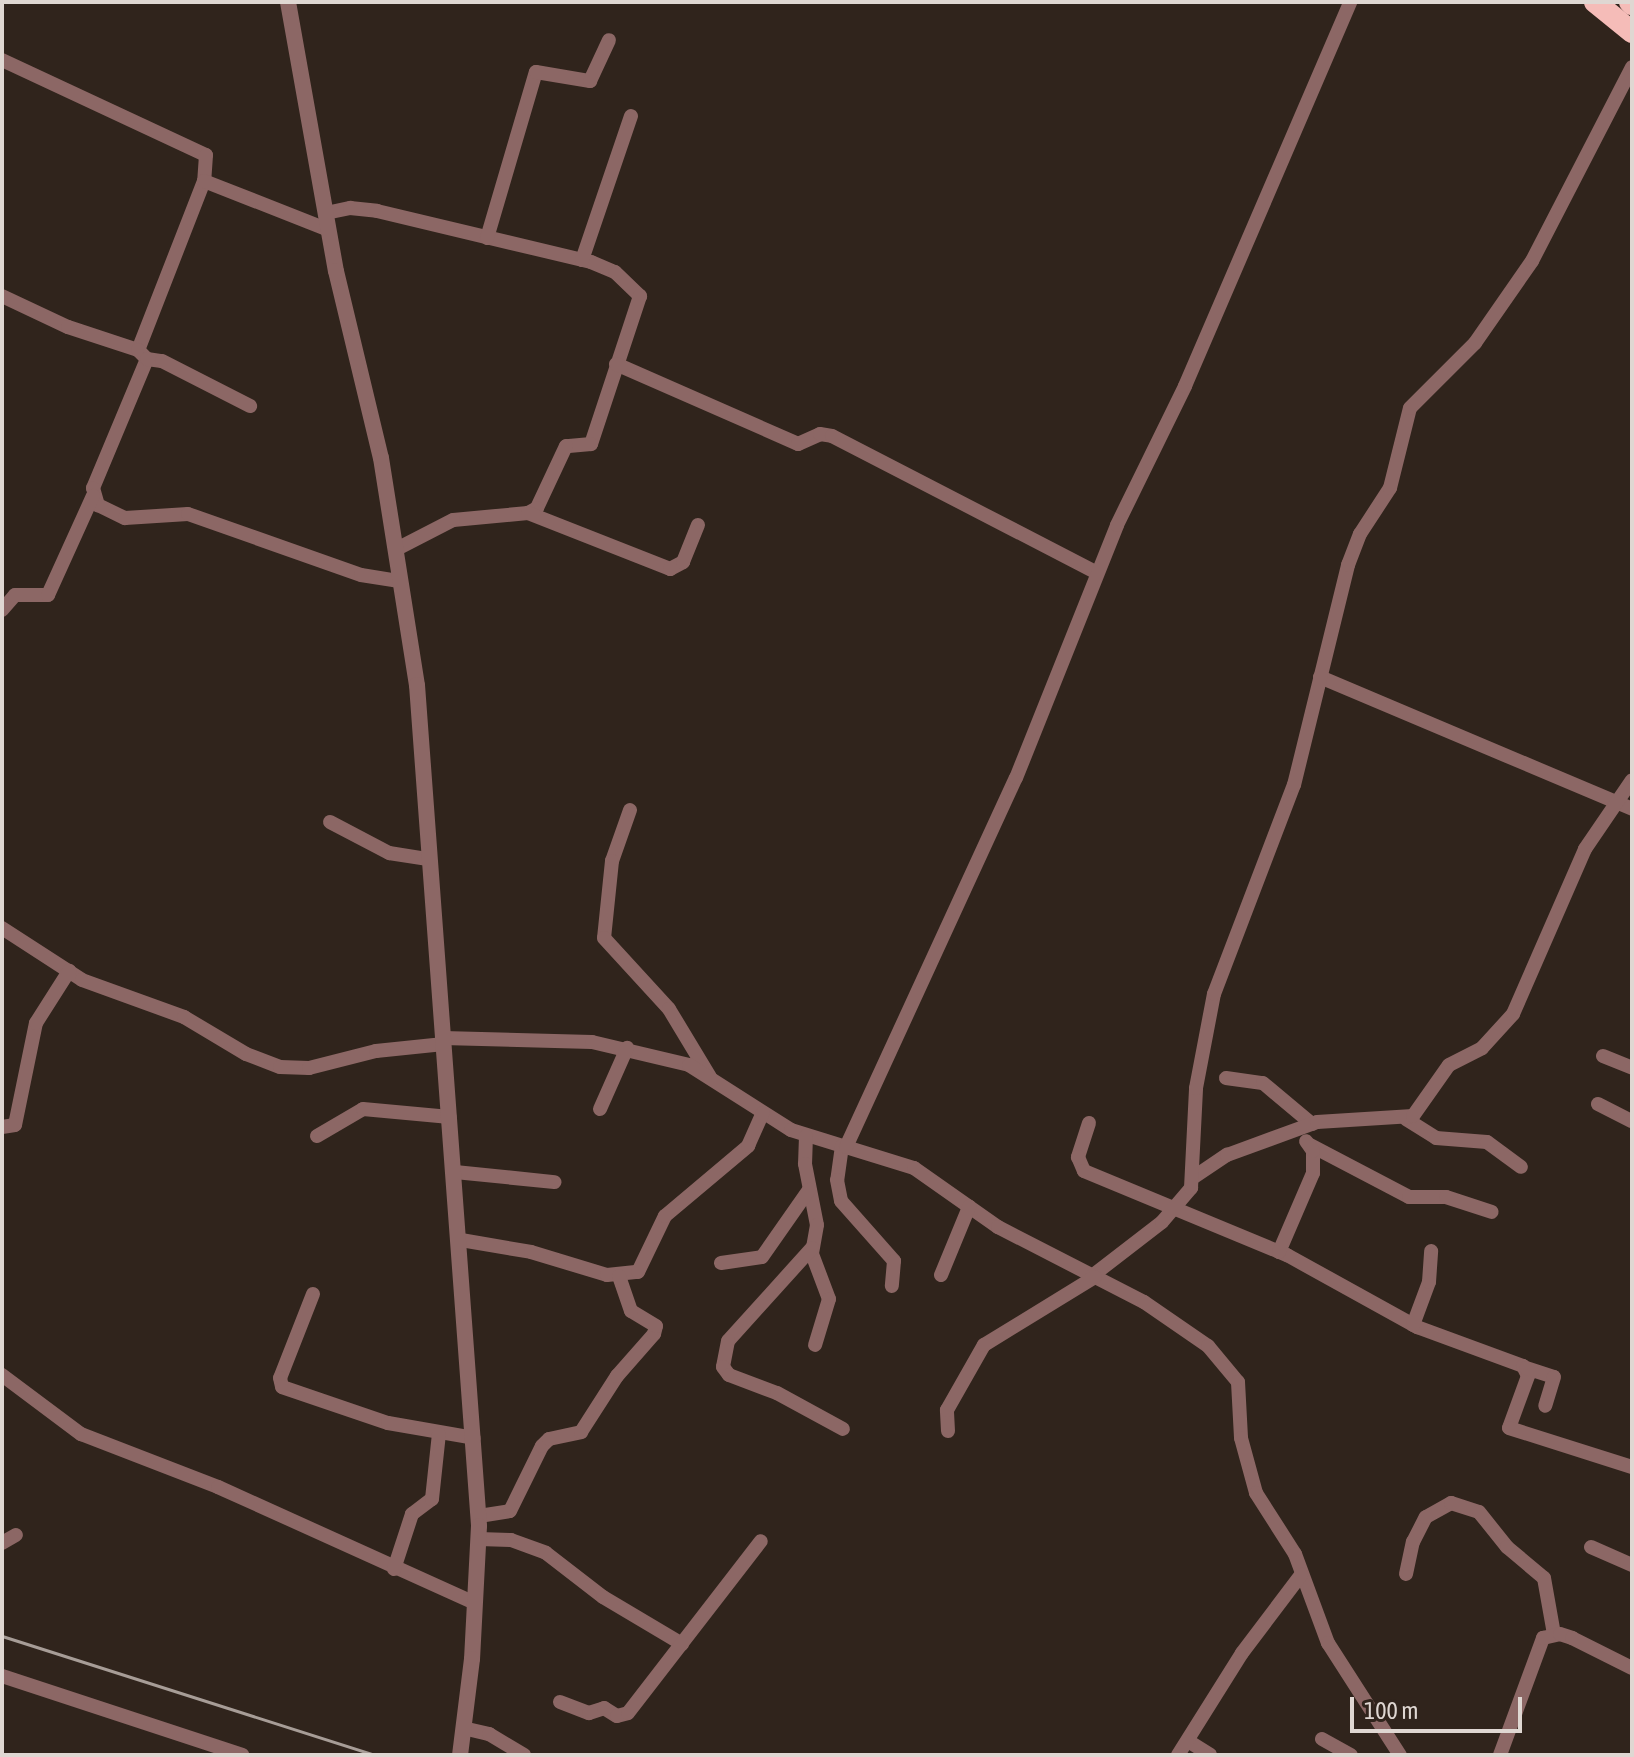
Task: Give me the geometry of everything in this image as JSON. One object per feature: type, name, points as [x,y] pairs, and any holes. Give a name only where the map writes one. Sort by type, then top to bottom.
[{"type":"highway","points":[[1595,2],[1632,32]]},
{"type":"street","points":[[288,2],[328,222],[381,458],[417,685],[427,859],[461,1240],[479,1516],[475,1603],[460,1755]]},
{"type":"street","points":[[892,1286],[894,1261],[841,1201],[837,1180],[844,1146],[1016,778],[1097,573],[1209,333],[1350,2]]},
{"type":"street","points":[[487,238],[536,72],[593,80],[609,40]]},
{"type":"street","points":[[2,60],[202,151],[208,160],[204,181],[93,496],[48,595],[15,595],[2,610]]},
{"type":"street","points":[[948,1431],[947,1410],[984,1345],[1093,1277],[1177,1209],[1194,1177],[1196,1088],[1214,994],[1294,785],[1348,565],[1360,534],[1390,488],[1410,408],[1475,343],[1532,261],[1632,67]]},
{"type":"street","points":[[582,260],[631,116]]},
{"type":"street","points":[[204,181],[328,222],[360,209],[582,260],[615,272],[640,296],[591,444],[566,446],[546,495],[528,513]]},
{"type":"street","points":[[2,296],[68,327],[162,361],[250,406]]},
{"type":"street","points":[[616,364],[798,444],[820,434],[832,436],[1097,573]]},
{"type":"street","points":[[93,496],[98,505],[125,518],[188,514],[361,575],[400,581]]},
{"type":"street","points":[[395,550],[453,520],[528,513],[670,569],[683,562],[698,525]]},
{"type":"street","points":[[1320,677],[1632,809]]},
{"type":"street","points":[[1194,1177],[1227,1155],[1312,1124],[1406,1119],[1419,1110],[1449,1065],[1482,1048],[1513,1014],[1585,849],[1632,780]]},
{"type":"street","points":[[630,810],[612,861],[604,938],[669,1009],[710,1078]]},
{"type":"street","points":[[330,822],[389,853],[427,859]]},
{"type":"street","points":[[2,928],[100,989],[184,1017],[246,1054],[280,1067],[309,1068],[376,1051],[444,1041],[536,1037],[627,1048],[671,1059],[710,1078],[763,1113],[806,1136],[914,1168],[1032,1247],[1173,1320],[1232,1369],[1240,1393],[1248,1474],[1289,1541],[1328,1643],[1396,1753]]},
{"type":"street","points":[[2,1127],[15,1125],[36,1023],[69,971]]},
{"type":"street","points":[[600,1109],[627,1048]]},
{"type":"street","points":[[1603,1056],[1632,1068]]},
{"type":"street","points":[[1226,1078],[1263,1083],[1312,1124]]},
{"type":"street","points":[[1598,1104],[1632,1121]]},
{"type":"street","points":[[317,1136],[346,1114],[363,1109],[450,1117]]},
{"type":"street","points":[[461,1240],[531,1252],[619,1276],[644,1267],[665,1216],[748,1146],[763,1113]]},
{"type":"street","points":[[1406,1119],[1436,1138],[1487,1142],[1521,1167]]},
{"type":"street","points":[[1089,1123],[1078,1157],[1081,1168],[1279,1252],[1413,1325],[1554,1377],[1545,1406]]},
{"type":"street","points":[[1297,1132],[1310,1145],[1409,1197],[1446,1197],[1492,1212]]},
{"type":"street","points":[[806,1136],[809,1190],[817,1225],[812,1248],[728,1341],[723,1367],[729,1375],[777,1393],[843,1429]]},
{"type":"street","points":[[1279,1252],[1309,1188],[1315,1161],[1310,1145]]},
{"type":"street","points":[[455,1172],[554,1182]]},
{"type":"street","points":[[721,1263],[762,1257],[809,1190]]},
{"type":"street","points":[[941,1275],[969,1207]]},
{"type":"street","points":[[812,1248],[829,1291],[815,1345]]},
{"type":"street","points":[[1413,1325],[1429,1282],[1431,1251]]},
{"type":"street","points":[[479,1516],[510,1511],[542,1446],[549,1439],[581,1432],[617,1376],[654,1334],[656,1326],[631,1311],[619,1276]]},
{"type":"street","points":[[313,1294],[280,1378],[282,1387],[388,1423],[474,1438]]},
{"type":"street","points":[[1526,1368],[1509,1428],[1632,1467]]},
{"type":"street","points":[[2,1375],[81,1434],[218,1487],[475,1603]]},
{"type":"street","points":[[394,1569],[412,1514],[432,1499],[439,1434]]},
{"type":"street","points":[[1406,1574],[1413,1542],[1426,1517],[1451,1503],[1479,1512],[1507,1547],[1544,1578],[1554,1634]]},
{"type":"street","points":[[2,1543],[16,1535]]},
{"type":"street","points":[[479,1539],[511,1540],[546,1553],[603,1597],[682,1644]]},
{"type":"street","points":[[560,1702],[589,1713],[604,1708],[624,1716],[761,1541]]},
{"type":"street","points":[[1591,1547],[1632,1565]]},
{"type":"street","points":[[1178,1755],[1242,1653],[1301,1575]]},
{"type":"street","points":[[1554,1634],[1632,1668]]},
{"type":"street","points":[[1500,1755],[1538,1646],[1554,1634]]},
{"type":"street","points":[[2,1676],[242,1755]]},
{"type":"street","points":[[463,1728],[489,1734],[524,1755]]},
{"type":"street","points":[[1322,1739],[1351,1755]]},
{"type":"street","points":[[1188,1741],[1210,1755]]},
{"type":"railway","points":[[2,1636],[375,1755]]}]
